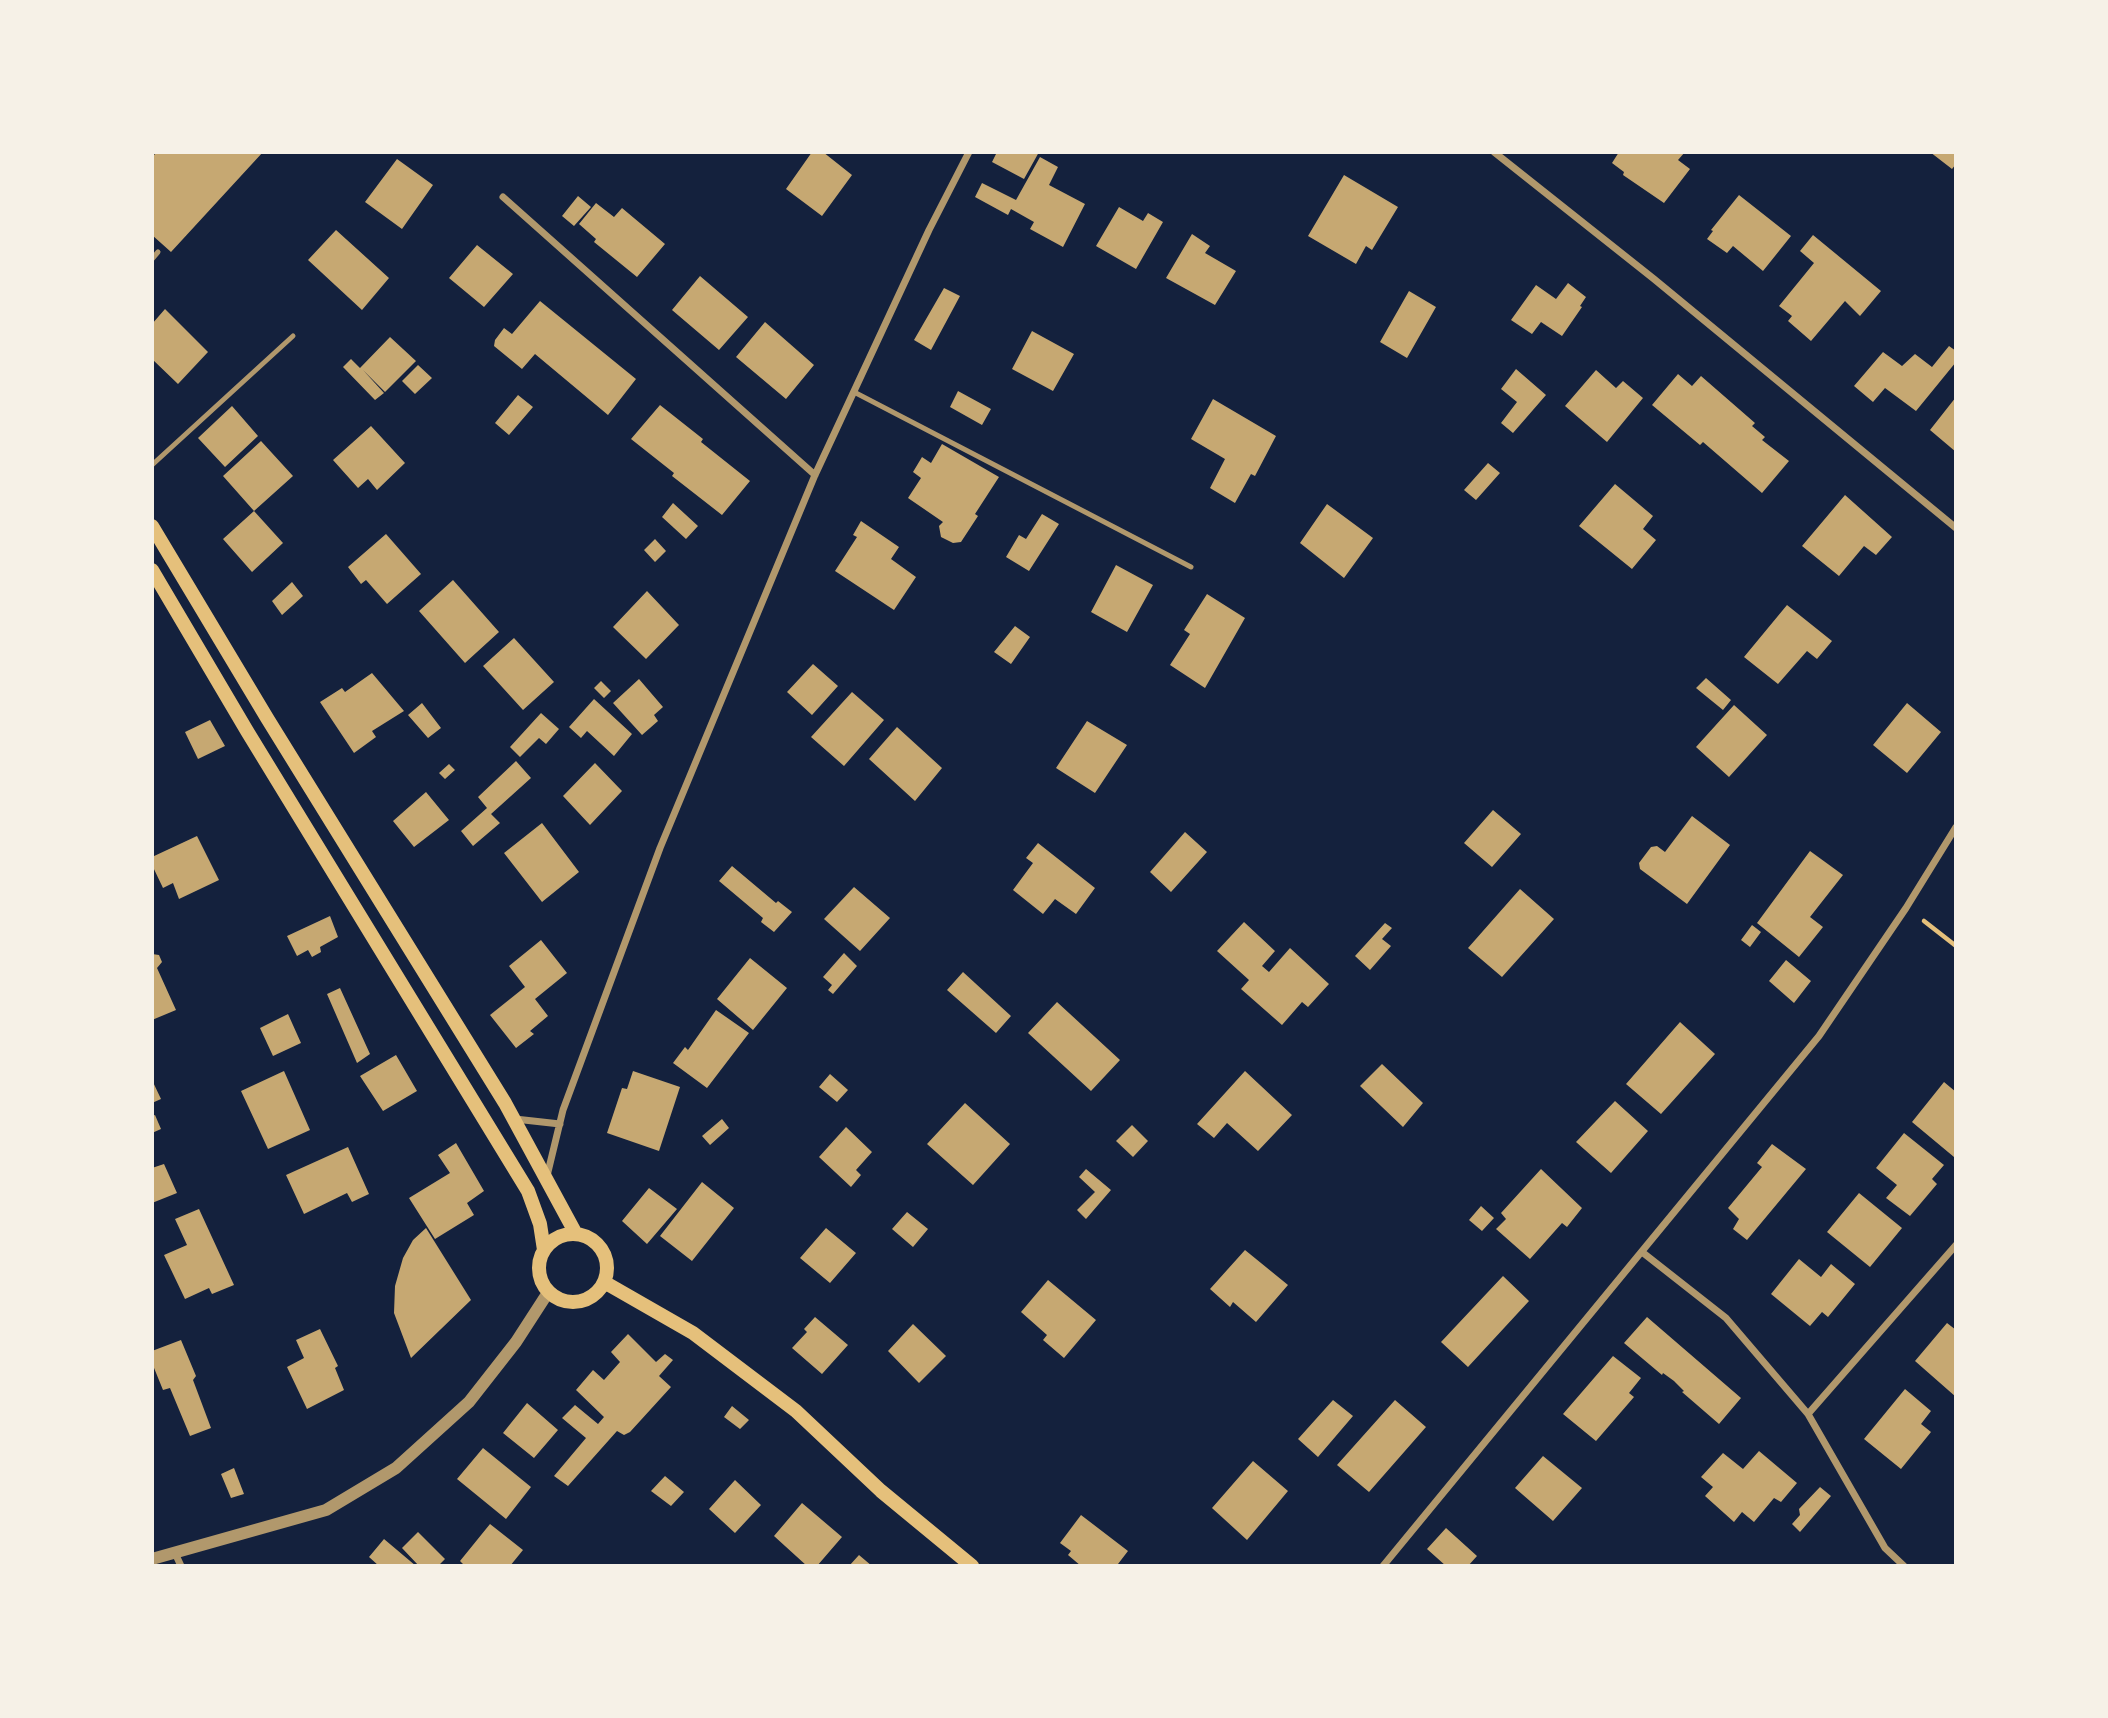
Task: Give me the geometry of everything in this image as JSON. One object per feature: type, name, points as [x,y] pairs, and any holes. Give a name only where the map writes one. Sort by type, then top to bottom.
[{"type":"main road","points":[[152,526],[514,1119],[576,1234]]},
{"type":"main road","points":[[152,570],[247,731],[528,1191],[540,1224],[544,1250]]},
{"type":"main road","points":[[576,1234],[586,1236],[603,1251],[607,1272],[598,1291],[579,1301],[558,1298],[549,1291],[540,1272],[544,1250],[557,1238],[576,1234]]},
{"type":"main road","points":[[604,1282],[693,1333],[796,1411],[881,1491],[972,1566]]},
{"type":"street","points":[[547,1177],[563,1110],[660,848],[816,475],[929,230],[969,152]]},
{"type":"street","points":[[1494,152],[1654,279],[1956,528]]},
{"type":"street","points":[[503,197],[816,475]]},
{"type":"street","points":[[1383,1566],[1819,1036],[1906,908],[1956,827]]},
{"type":"street","points":[[514,1119],[560,1124]]},
{"type":"street","points":[[1808,1414],[1956,1245]]},
{"type":"street","points":[[1642,1252],[1726,1318],[1808,1414],[1885,1548],[1904,1566]]},
{"type":"street","points":[[152,1559],[178,1560],[326,1510],[396,1468],[469,1402],[516,1342],[549,1291]]},
{"type":"lane","points":[[152,259],[158,252]]},
{"type":"lane","points":[[152,465],[293,336]]},
{"type":"lane","points":[[854,391],[1191,567]]},
{"type":"path","points":[[1906,908],[1956,946]]},
{"type":"building","points":[[157,152],[263,152],[171,252],[152,235],[152,157]]},
{"type":"building","points":[[812,152],[823,152],[852,175],[822,216],[786,189]]},
{"type":"building","points":[[997,152],[1039,152],[1024,179],[992,162]]},
{"type":"building","points":[[1619,152],[1685,152],[1678,160],[1690,169],[1664,203],[1623,175],[1624,172],[1612,163]]},
{"type":"building","points":[[1930,152],[1956,152],[1956,164],[1952,169]]},
{"type":"building","points":[[1040,157],[1058,167],[1049,185],[1085,204],[1063,247],[1030,229],[1034,222],[1011,209],[1008,215],[975,197],[982,183],[1016,200]]},
{"type":"building","points":[[397,159],[433,185],[402,229],[365,202]]},
{"type":"building","points":[[1344,175],[1398,207],[1372,250],[1366,246],[1356,264],[1308,236]]},
{"type":"building","points":[[1739,195],[1791,236],[1763,271],[1733,246],[1727,253],[1707,239]]},
{"type":"building","points":[[578,196],[591,207],[574,226],[562,216]]},
{"type":"building","points":[[596,203],[614,217],[622,208],[665,244],[637,277],[594,242],[596,239],[579,224]]},
{"type":"building","points":[[1119,207],[1143,221],[1148,213],[1163,222],[1136,269],[1096,246]]},
{"type":"building","points":[[336,230],[389,278],[362,310],[308,260]]},
{"type":"building","points":[[1192,234],[1210,246],[1205,253],[1236,271],[1215,305],[1166,278]]},
{"type":"building","points":[[1813,235],[1881,291],[1860,316],[1845,301],[1811,341],[1788,321],[1792,316],[1779,306],[1814,263],[1800,251]]},
{"type":"building","points":[[477,245],[513,274],[484,307],[449,278]]},
{"type":"building","points":[[700,276],[748,317],[719,350],[672,310]]},
{"type":"building","points":[[1568,283],[1586,297],[1562,336],[1541,322],[1532,334],[1511,320],[1536,285],[1556,299]]},
{"type":"building","points":[[944,288],[960,296],[931,350],[914,340]]},
{"type":"building","points":[[1409,291],[1436,307],[1407,358],[1380,342]]},
{"type":"building","points":[[540,301],[636,379],[608,415],[535,354],[522,369],[494,346],[504,328],[512,334]]},
{"type":"building","points":[[165,309],[208,352],[178,384],[152,359],[152,324]]},
{"type":"building","points":[[765,322],[814,365],[786,399],[736,357]]},
{"type":"building","points":[[1032,331],[1074,354],[1053,391],[1012,369]]},
{"type":"building","points":[[390,337],[416,361],[385,392],[363,370],[384,393],[375,400],[343,367],[351,359],[360,368]]},
{"type":"building","points":[[1949,346],[1956,351],[1956,362],[1916,411],[1885,388],[1873,402],[1854,386],[1883,352],[1902,366],[1915,354],[1932,367]]},
{"type":"building","points":[[418,365],[432,378],[415,394],[402,381]]},
{"type":"building","points":[[1516,369],[1546,395],[1513,433],[1501,423],[1517,402],[1501,389]]},
{"type":"building","points":[[1596,370],[1616,388],[1623,381],[1643,398],[1607,442],[1565,406]]},
{"type":"building","points":[[1678,374],[1692,386],[1701,376],[1755,423],[1752,426],[1765,437],[1762,440],[1789,461],[1762,493],[1703,442],[1700,445],[1652,405]]},
{"type":"building","points":[[958,391],[991,409],[982,425],[950,407]]},
{"type":"building","points":[[518,395],[533,407],[509,435],[495,423]]},
{"type":"building","points":[[1956,397],[1956,452],[1930,430]]},
{"type":"building","points":[[1213,399],[1276,436],[1255,476],[1251,474],[1235,503],[1210,488],[1225,459],[1191,439]]},
{"type":"building","points":[[660,405],[750,481],[722,515],[672,476],[674,473],[631,439]]},
{"type":"building","points":[[232,406],[258,436],[225,467],[198,438]]},
{"type":"building","points":[[371,426],[405,463],[377,490],[368,479],[358,488],[333,460]]},
{"type":"building","points":[[261,441],[293,476],[254,511],[223,476]]},
{"type":"building","points":[[942,444],[999,477],[961,542],[953,543],[941,537],[939,526],[943,522],[908,498],[921,478],[913,472],[922,457],[931,463]]},
{"type":"building","points":[[1488,463],[1500,473],[1476,500],[1464,490]]},
{"type":"building","points":[[1615,484],[1653,516],[1643,529],[1656,540],[1632,569],[1579,526]]},
{"type":"building","points":[[1845,495],[1892,537],[1876,555],[1864,546],[1839,576],[1802,546]]},
{"type":"building","points":[[673,503],[698,526],[686,539],[662,517]]},
{"type":"building","points":[[1327,504],[1373,538],[1344,578],[1300,543]]},
{"type":"building","points":[[254,511],[283,543],[252,572],[223,539]]},
{"type":"building","points":[[1042,514],[1059,524],[1029,571],[1006,557],[1019,535],[1026,539]]},
{"type":"building","points":[[861,521],[899,547],[891,559],[916,577],[894,610],[835,571],[857,537],[853,535]]},
{"type":"building","points":[[386,534],[421,574],[387,604],[366,580],[361,584],[348,567]]},
{"type":"building","points":[[655,539],[666,551],[655,562],[644,550]]},
{"type":"building","points":[[1116,565],[1153,585],[1127,632],[1091,612]]},
{"type":"building","points":[[453,580],[499,632],[465,663],[419,611]]},
{"type":"building","points":[[292,582],[303,596],[282,615],[272,601]]},
{"type":"building","points":[[647,591],[679,625],[646,659],[613,627]]},
{"type":"building","points":[[1207,594],[1245,618],[1205,688],[1170,665],[1190,634],[1184,630]]},
{"type":"building","points":[[1787,605],[1832,641],[1817,659],[1807,651],[1778,684],[1744,657]]},
{"type":"building","points":[[1015,626],[1030,637],[1011,664],[994,652]]},
{"type":"building","points":[[514,638],[554,682],[523,710],[483,666]]},
{"type":"building","points":[[813,664],[838,686],[812,715],[787,692]]},
{"type":"building","points":[[372,673],[404,711],[372,731],[376,737],[354,753],[320,702],[342,688],[345,692]]},
{"type":"building","points":[[1706,678],[1731,700],[1723,710],[1696,688]]},
{"type":"building","points":[[639,679],[663,707],[654,715],[658,721],[642,735],[613,703]]},
{"type":"building","points":[[601,681],[611,691],[604,698],[594,688]]},
{"type":"building","points":[[852,692],[884,720],[844,766],[811,737]]},
{"type":"building","points":[[594,699],[632,734],[614,756],[587,731],[581,738],[569,727]]},
{"type":"building","points":[[422,703],[441,728],[428,738],[408,715]]},
{"type":"building","points":[[1907,703],[1941,732],[1907,773],[1873,745]]},
{"type":"building","points":[[1734,705],[1767,735],[1729,777],[1696,747]]},
{"type":"building","points":[[541,713],[559,729],[546,744],[539,738],[520,757],[510,747]]},
{"type":"building","points":[[210,720],[225,746],[198,759],[185,732]]},
{"type":"building","points":[[1087,721],[1127,745],[1095,793],[1056,768]]},
{"type":"building","points":[[897,727],[942,768],[915,801],[869,759]]},
{"type":"building","points":[[516,761],[531,778],[491,814],[500,823],[473,846],[461,831],[487,808],[478,797]]},
{"type":"building","points":[[595,763],[622,791],[590,825],[563,796]]},
{"type":"building","points":[[449,764],[455,770],[445,779],[439,773]]},
{"type":"building","points":[[426,792],[449,820],[414,847],[393,821]]},
{"type":"building","points":[[1493,810],[1521,834],[1492,867],[1464,843]]},
{"type":"building","points":[[1692,816],[1730,845],[1687,904],[1640,869],[1639,863],[1651,847],[1657,846],[1665,852]]},
{"type":"building","points":[[542,823],[579,872],[542,902],[504,853]]},
{"type":"building","points":[[1185,832],[1207,852],[1171,892],[1150,872]]},
{"type":"building","points":[[197,836],[219,880],[179,899],[173,883],[163,888],[152,865],[152,857]]},
{"type":"building","points":[[1038,843],[1095,888],[1076,914],[1055,899],[1043,914],[1013,890],[1033,863],[1026,858]]},
{"type":"building","points":[[1810,851],[1843,875],[1810,917],[1823,927],[1799,957],[1757,923]]},
{"type":"building","points":[[732,866],[776,903],[778,901],[792,912],[774,932],[761,922],[763,918],[719,881]]},
{"type":"building","points":[[854,887],[890,918],[860,951],[824,919]]},
{"type":"building","points":[[1520,889],[1554,919],[1502,977],[1468,948]]},
{"type":"building","points":[[330,916],[338,937],[320,947],[321,952],[312,957],[308,950],[297,956],[287,936]]},
{"type":"building","points":[[1244,922],[1275,951],[1262,966],[1269,972],[1290,948],[1329,984],[1308,1007],[1302,1002],[1282,1025],[1241,989],[1249,980],[1217,951]]},
{"type":"building","points":[[1385,923],[1392,928],[1382,939],[1391,946],[1370,970],[1355,956]]},
{"type":"building","points":[[1752,925],[1761,932],[1750,947],[1741,940]]},
{"type":"building","points":[[541,940],[567,973],[535,999],[548,1016],[530,1031],[534,1034],[516,1048],[490,1015],[525,987],[509,966]]},
{"type":"building","points":[[844,953],[857,966],[833,994],[828,990],[832,985],[823,977]]},
{"type":"building","points":[[152,954],[159,955],[162,962],[157,968],[176,1010],[152,1020]]},
{"type":"building","points":[[750,958],[787,988],[753,1030],[717,999]]},
{"type":"building","points":[[1786,960],[1811,981],[1794,1003],[1769,981]]},
{"type":"building","points":[[963,972],[1011,1016],[996,1033],[947,990]]},
{"type":"building","points":[[340,988],[370,1054],[357,1063],[327,994]]},
{"type":"building","points":[[1057,1002],[1120,1060],[1091,1091],[1028,1033]]},
{"type":"building","points":[[716,1010],[749,1033],[707,1088],[673,1063],[685,1047],[688,1050]]},
{"type":"building","points":[[288,1014],[301,1043],[273,1056],[260,1028]]},
{"type":"building","points":[[1680,1022],[1715,1054],[1661,1114],[1626,1084]]},
{"type":"building","points":[[396,1055],[417,1091],[383,1111],[360,1076]]},
{"type":"building","points":[[1382,1064],[1423,1103],[1403,1127],[1360,1086]]},
{"type":"building","points":[[284,1071],[310,1130],[268,1149],[241,1091]]},
{"type":"building","points":[[633,1071],[680,1087],[659,1151],[607,1133],[622,1088],[627,1089]]},
{"type":"building","points":[[1245,1071],[1292,1115],[1258,1151],[1227,1123],[1214,1138],[1197,1124]]},
{"type":"building","points":[[830,1074],[848,1090],[837,1102],[819,1087]]},
{"type":"building","points":[[152,1080],[161,1099],[152,1103]]},
{"type":"building","points":[[1944,1082],[1956,1092],[1954,1157],[1912,1122]]},
{"type":"building","points":[[1615,1101],[1648,1131],[1611,1173],[1576,1142]]},
{"type":"building","points":[[965,1103],[1010,1144],[973,1185],[927,1144]]},
{"type":"building","points":[[155,1115],[161,1129],[152,1133],[152,1116]]},
{"type":"building","points":[[722,1119],[729,1128],[710,1145],[702,1136]]},
{"type":"building","points":[[1132,1125],[1148,1141],[1133,1157],[1116,1141]]},
{"type":"building","points":[[846,1127],[872,1152],[856,1170],[861,1175],[851,1187],[819,1157]]},
{"type":"building","points":[[1904,1133],[1944,1165],[1932,1179],[1937,1184],[1910,1216],[1886,1198],[1897,1185],[1876,1168]]},
{"type":"building","points":[[456,1143],[484,1191],[467,1203],[474,1215],[435,1239],[409,1198],[450,1173],[438,1155]]},
{"type":"building","points":[[1772,1144],[1806,1169],[1747,1240],[1733,1229],[1739,1219],[1728,1208],[1762,1167],[1757,1163]]},
{"type":"building","points":[[348,1147],[369,1194],[352,1202],[347,1193],[304,1214],[286,1175]]},
{"type":"building","points":[[164,1164],[177,1193],[152,1203],[152,1168]]},
{"type":"building","points":[[1086,1169],[1111,1190],[1086,1219],[1077,1210],[1095,1192],[1079,1177]]},
{"type":"building","points":[[1541,1169],[1582,1208],[1567,1227],[1562,1223],[1530,1259],[1496,1229],[1506,1219],[1501,1213]]},
{"type":"building","points":[[702,1182],[734,1208],[692,1261],[660,1236]]},
{"type":"building","points":[[649,1188],[677,1209],[647,1244],[622,1221]]},
{"type":"building","points":[[1859,1193],[1902,1228],[1870,1267],[1827,1232]]},
{"type":"building","points":[[1481,1206],[1494,1218],[1482,1231],[1469,1220]]},
{"type":"building","points":[[199,1209],[234,1285],[212,1294],[209,1288],[185,1299],[164,1255],[187,1245],[175,1219]]},
{"type":"building","points":[[907,1212],[928,1229],[913,1247],[892,1229]]},
{"type":"building","points":[[426,1228],[471,1300],[411,1358],[394,1313],[395,1286],[403,1258],[413,1240]]},
{"type":"building","points":[[826,1228],[856,1253],[830,1283],[800,1258]]},
{"type":"building","points":[[1245,1250],[1288,1285],[1256,1322],[1233,1302],[1230,1307],[1210,1289]]},
{"type":"building","points":[[1799,1259],[1821,1277],[1831,1264],[1855,1284],[1828,1317],[1822,1312],[1810,1326],[1771,1294]]},
{"type":"building","points":[[1503,1276],[1529,1301],[1468,1367],[1441,1342]]},
{"type":"building","points":[[1048,1280],[1096,1320],[1064,1358],[1043,1340],[1047,1335],[1021,1312]]},
{"type":"building","points":[[815,1317],[848,1345],[822,1374],[792,1348],[807,1332],[804,1329]]},
{"type":"building","points":[[1647,1317],[1741,1398],[1719,1424],[1682,1392],[1684,1391],[1674,1381],[1663,1373],[1662,1375],[1624,1343]]},
{"type":"building","points":[[1947,1323],[1956,1330],[1956,1397],[1915,1361]]},
{"type":"building","points":[[913,1324],[946,1356],[919,1383],[888,1351]]},
{"type":"building","points":[[320,1329],[338,1366],[335,1368],[344,1390],[307,1409],[287,1367],[304,1358],[296,1340]]},
{"type":"building","points":[[628,1334],[656,1362],[665,1354],[673,1360],[659,1376],[671,1387],[630,1432],[624,1435],[617,1431],[568,1486],[554,1476],[586,1438],[562,1418],[575,1405],[598,1424],[604,1417],[576,1390],[593,1370],[604,1380],[620,1362],[611,1352]]},
{"type":"building","points":[[181,1340],[196,1376],[193,1380],[211,1428],[190,1436],[170,1388],[163,1390],[152,1363],[152,1351]]},
{"type":"building","points":[[1613,1356],[1641,1378],[1629,1393],[1634,1397],[1596,1441],[1563,1414]]},
{"type":"building","points":[[1905,1389],[1931,1411],[1921,1424],[1931,1432],[1901,1469],[1864,1439]]},
{"type":"building","points":[[1333,1400],[1353,1416],[1318,1457],[1298,1439]]},
{"type":"building","points":[[1395,1400],[1426,1427],[1369,1492],[1337,1465]]},
{"type":"building","points":[[527,1403],[558,1430],[534,1458],[503,1433]]},
{"type":"building","points":[[732,1406],[749,1420],[740,1429],[724,1417]]},
{"type":"building","points":[[483,1448],[531,1487],[506,1519],[457,1479]]},
{"type":"building","points":[[1759,1451],[1797,1483],[1781,1502],[1774,1498],[1754,1522],[1742,1512],[1734,1522],[1705,1496],[1713,1487],[1701,1477],[1723,1453],[1743,1469]]},
{"type":"building","points":[[1543,1456],[1582,1488],[1553,1521],[1515,1488]]},
{"type":"building","points":[[1253,1461],[1288,1491],[1247,1540],[1212,1508]]},
{"type":"building","points":[[234,1468],[244,1494],[231,1498],[221,1474]]},
{"type":"building","points":[[665,1476],[684,1492],[671,1506],[651,1491]]},
{"type":"building","points":[[735,1480],[761,1505],[735,1533],[709,1509]]},
{"type":"building","points":[[1820,1487],[1831,1496],[1800,1532],[1792,1524],[1800,1515],[1799,1509]]},
{"type":"building","points":[[802,1503],[842,1537],[817,1566],[807,1566],[774,1536]]},
{"type":"building","points":[[1081,1515],[1128,1551],[1118,1564],[1120,1566],[1081,1566],[1068,1555],[1071,1551],[1060,1543]]},
{"type":"building","points":[[490,1524],[523,1550],[510,1566],[465,1566],[460,1561]]},
{"type":"building","points":[[1446,1528],[1477,1556],[1468,1566],[1446,1566],[1427,1549]]},
{"type":"building","points":[[418,1532],[445,1559],[438,1566],[419,1566],[402,1548]]},
{"type":"building","points":[[384,1539],[416,1566],[379,1566],[369,1557]]},
{"type":"building","points":[[859,1555],[872,1566],[849,1566]]}]
